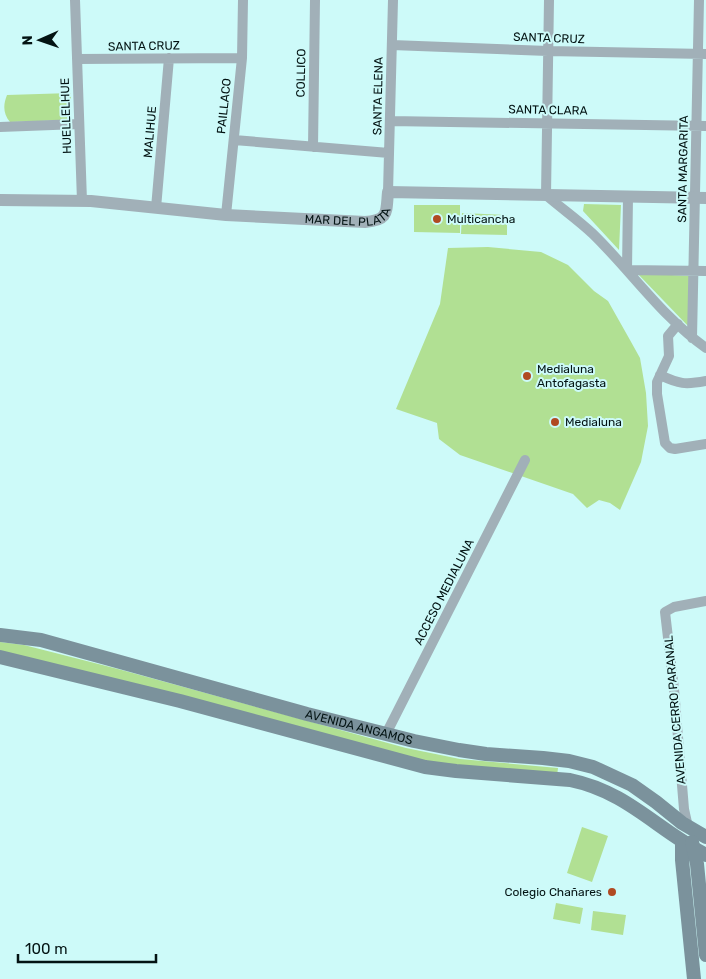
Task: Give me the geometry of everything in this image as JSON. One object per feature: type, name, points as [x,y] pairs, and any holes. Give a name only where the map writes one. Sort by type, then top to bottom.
[{"type":"main road","name":"AVENIDA ANGAMOS","points":[[0,635],[41,640],[386,734],[459,750],[552,759],[593,767],[632,785],[685,825],[706,837]]},
{"type":"main road","name":"AVENIDA ANGAMOS","points":[[0,656],[180,701],[425,767],[585,783],[629,803],[694,848]]},
{"type":"main road","name":"AVENIDA CERRO PARANAL","points":[[685,825],[694,848],[706,955]]},
{"type":"main road","name":"AVENIDA CERRO PARANAL","points":[[694,848],[682,860],[694,979]]},
{"type":"street","name":"HUELLELHUE","points":[[76,0],[82,201]]},
{"type":"street","name":"PAILLACO","points":[[226,215],[242,58],[243,0]]},
{"type":"street","name":"COLLICO","points":[[313,147],[315,0]]},
{"type":"street","name":"SANTA ELENA","points":[[388,192],[393,0]]},
{"type":"street","points":[[549,0],[546,195],[592,233],[678,324],[692,338],[706,348]]},
{"type":"street","name":"SANTA MARGARITA","points":[[692,338],[694,270],[701,198],[702,54],[699,0]]},
{"type":"street","name":"SANTA CRUZ","points":[[392,45],[702,54]]},
{"type":"street","name":"MALIHUE","points":[[156,208],[169,58]]},
{"type":"street","name":"SANTA CRUZ","points":[[77,59],[242,58]]},
{"type":"street","name":"SANTA CLARA","points":[[390,121],[547,122],[701,126]]},
{"type":"street","points":[[0,127],[79,124]]},
{"type":"street","points":[[234,140],[389,153]]},
{"type":"street","name":"MAR DEL PLATA","points":[[0,200],[82,201],[226,215],[365,222],[378,221],[382,218],[386,211],[388,192],[701,198]]},
{"type":"street","points":[[627,270],[628,197]]},
{"type":"street","points":[[627,270],[706,271]]},
{"type":"street","points":[[678,324],[668,336],[669,356],[657,382],[657,394],[665,442],[670,448],[675,449],[706,444]]},
{"type":"street","points":[[660,375],[674,382],[685,384],[706,381]]},
{"type":"street","name":"ACCESO MEDIALUNA","points":[[386,734],[525,460]]},
{"type":"street","name":"AVENIDA CERRO PARANAL","points":[[685,825],[665,612],[674,607],[706,601]]},
{"type":"green space","points":[[71,93],[71,120],[10,122],[5,113],[4,106],[7,95]]},
{"type":"green space","points":[[584,204],[621,205],[619,250],[583,211]]},
{"type":"green space","name":"Multicancha","points":[[414,205],[460,205],[460,233],[414,232]]},
{"type":"green space","name":"Multicancha","points":[[462,213],[507,215],[507,235],[461,234]]},
{"type":"green space","name":"Medialuna Antofagasta","points":[[488,247],[541,252],[568,265],[594,291],[608,301],[640,358],[646,393],[648,426],[641,462],[620,510],[610,503],[599,500],[587,508],[573,494],[460,455],[439,439],[437,423],[396,409],[440,304],[448,248]]},
{"type":"green space","points":[[637,273],[689,276],[688,326]]},
{"type":"green space","points":[[0,642],[24,645],[118,669],[406,748],[460,759],[558,768],[557,776],[429,764],[0,652]]},
{"type":"green space","points":[[582,827],[608,836],[592,882],[567,873]]},
{"type":"green space","points":[[556,903],[583,908],[580,924],[553,919]]},
{"type":"green space","points":[[593,911],[626,915],[623,935],[591,930]]},
{"type":"place","name":"Multicancha","points":[[437,219]]},
{"type":"place","name":"Medialuna Antofagasta","points":[[527,376]]},
{"type":"place","name":"Medialuna","points":[[555,422]]},
{"type":"place","name":"Colegio Chañares","points":[[612,892]]}]
